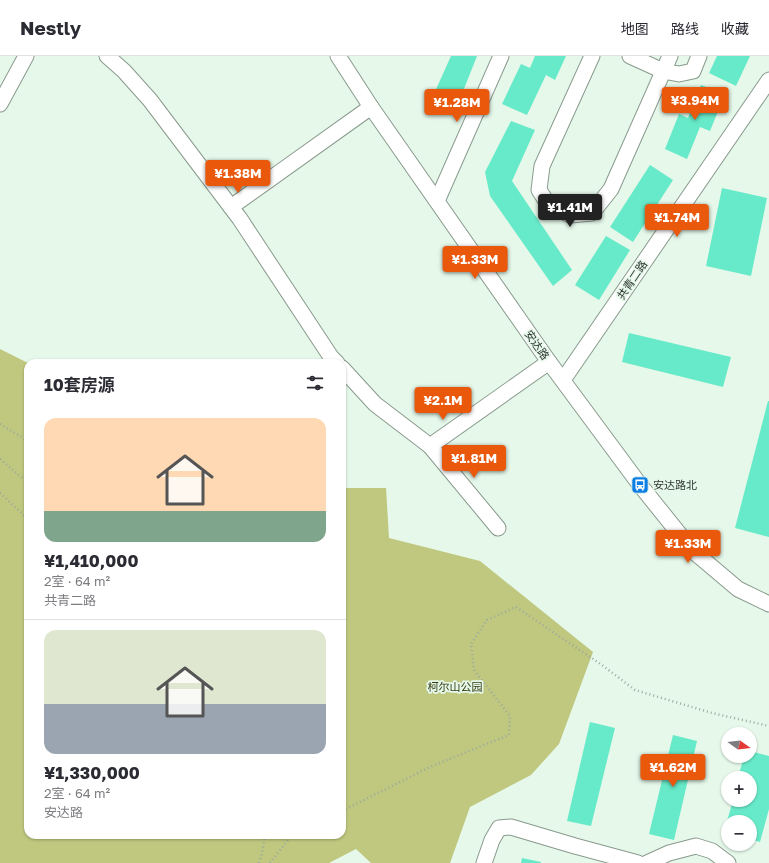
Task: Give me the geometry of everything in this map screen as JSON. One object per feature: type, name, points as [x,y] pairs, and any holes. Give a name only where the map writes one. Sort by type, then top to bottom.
[{"type":"street","points":[[0,104],[26,56]]},
{"type":"street","points":[[107,56],[124,71],[150,100],[240,219],[334,359]]},
{"type":"street","name":"安达路","points":[[338,56],[371,106],[549,362],[640,485],[694,550],[738,589],[769,604]]},
{"type":"street","points":[[437,201],[501,56]]},
{"type":"street","points":[[592,56],[542,166],[539,190],[548,204],[570,215],[592,213],[611,189],[670,56]]},
{"type":"street","points":[[630,56],[663,70],[679,74],[692,71],[699,56]]},
{"type":"street","name":"共青二路","points":[[563,380],[769,80]]},
{"type":"street","points":[[231,207],[371,106]]},
{"type":"street","points":[[430,446],[549,362]]},
{"type":"street","points":[[346,372],[375,404],[430,446],[498,528]]},
{"type":"street","points":[[484,863],[492,840],[499,828],[511,827],[638,863]]},
{"type":"street","points":[[647,863],[669,853],[696,846],[712,851],[728,863]]},
{"type":"path","points":[[0,424],[24,439]]},
{"type":"path","points":[[0,459],[24,480]]},
{"type":"path","points":[[0,493],[24,515]]},
{"type":"path","points":[[346,809],[432,766],[509,735],[510,716],[474,670],[472,644],[487,620],[516,607],[602,665],[635,690],[712,713],[769,726]]},
{"type":"path","points":[[259,863],[264,839]]},
{"type":"path","points":[[270,863],[289,839]]},
{"type":"green space","name":"柯尔山公园","points":[[0,349],[24,361],[24,839],[346,839],[346,488],[386,488],[389,538],[480,561],[593,652],[559,744],[531,775],[470,807],[450,863],[371,863],[356,849],[329,863],[0,863]]},
{"type":"building","points":[[451,56],[477,56],[458,104],[433,96]]},
{"type":"building","points":[[535,56],[566,56],[555,80],[546,75],[527,115],[502,104],[521,64],[530,68]]},
{"type":"building","points":[[717,56],[750,56],[736,86],[709,73]]},
{"type":"building","points":[[701,85],[725,94],[710,131],[700,127],[687,159],[665,149],[679,114],[688,118]]},
{"type":"building","points":[[511,121],[535,130],[512,181],[572,270],[553,286],[490,196],[485,172]]},
{"type":"building","points":[[650,165],[673,180],[633,242],[610,227]]},
{"type":"building","points":[[722,188],[767,198],[751,276],[706,266]]},
{"type":"building","points":[[606,236],[630,250],[599,300],[575,285]]},
{"type":"building","points":[[629,333],[731,357],[723,387],[622,362]]},
{"type":"building","points":[[769,401],[769,537],[735,528]]},
{"type":"building","points":[[590,722],[615,728],[591,826],[567,821]]},
{"type":"building","points":[[673,735],[697,741],[674,840],[649,834]]},
{"type":"building","points":[[757,753],[769,756],[769,809],[760,842],[757,841],[757,815],[729,815],[731,807],[757,807],[757,771],[740,771],[742,763],[757,763]]},
{"type":"building","points":[[522,858],[541,862],[541,863],[521,863]]},
{"type":"place","name":"安达路北","points":[[640,485]]}]
